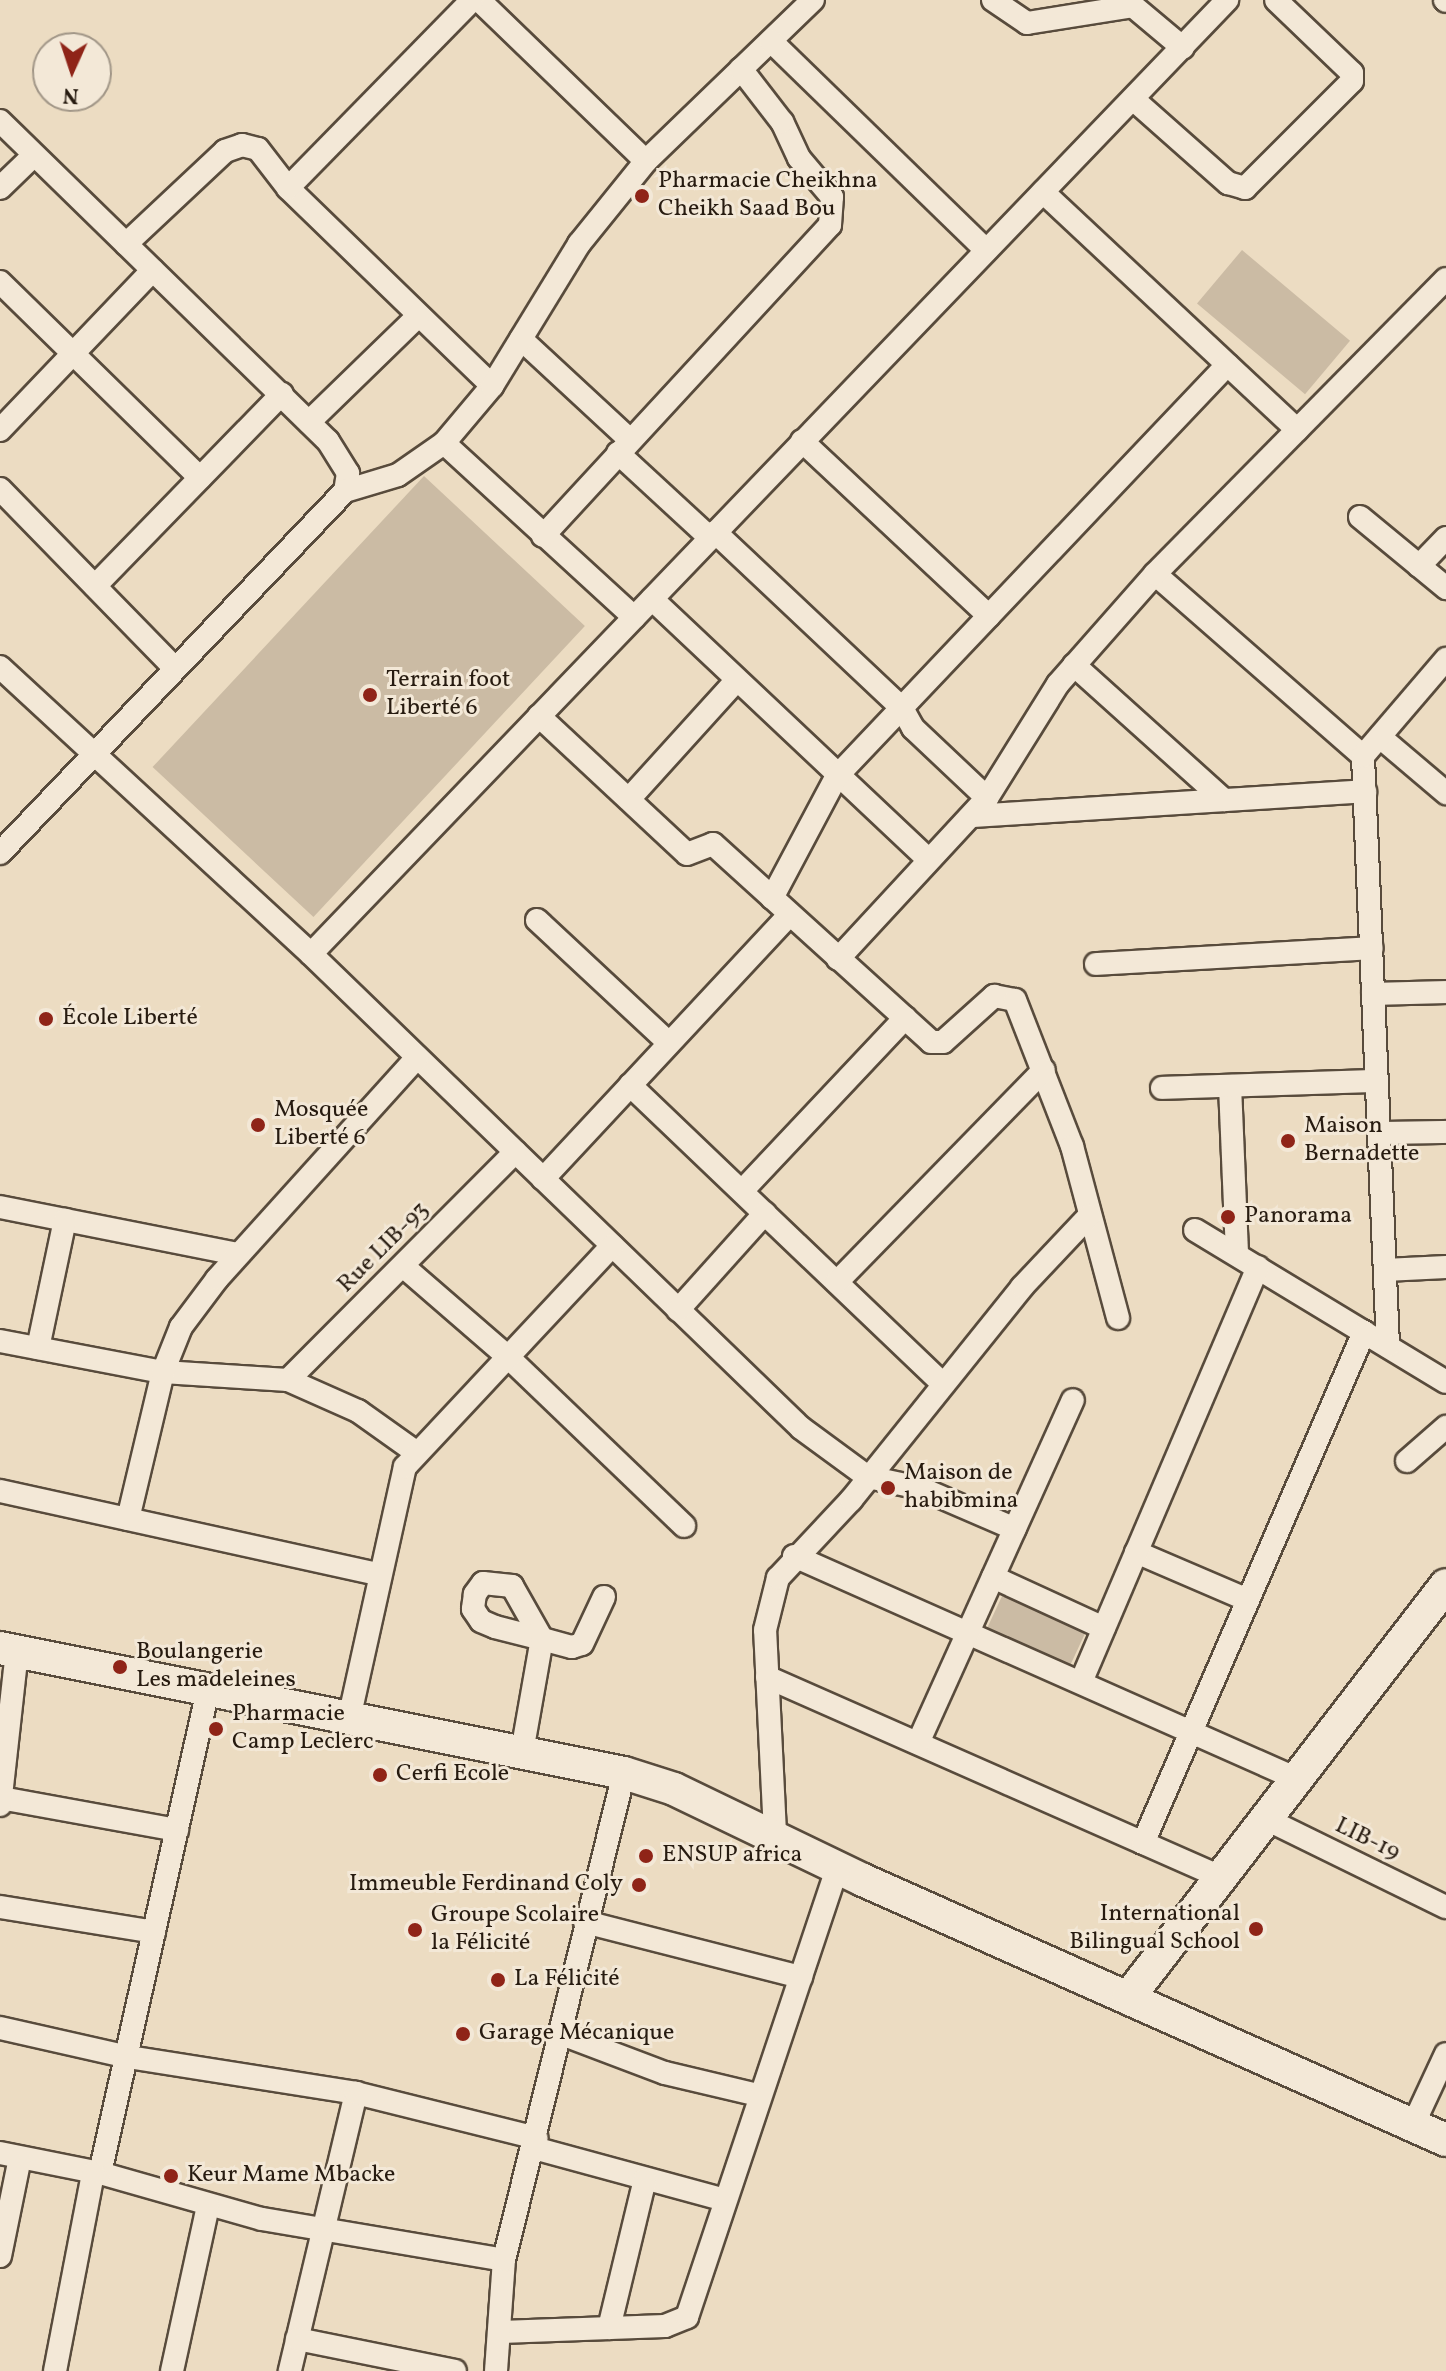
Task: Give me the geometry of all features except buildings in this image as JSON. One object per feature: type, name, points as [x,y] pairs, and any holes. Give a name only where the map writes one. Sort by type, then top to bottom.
[{"type":"street","points":[[288,188],[472,0]]},
{"type":"street","points":[[479,0],[646,161]]},
{"type":"street","points":[[0,853],[345,491],[398,475],[444,443],[492,386],[579,244],[646,161],[813,0]]},
{"type":"street","points":[[993,0],[1021,22],[1079,7],[1141,8],[1183,48]]},
{"type":"street","points":[[311,954],[1227,0]]},
{"type":"street","points":[[1133,99],[1228,183],[1245,188],[1352,81],[1352,73],[1276,0]]},
{"type":"street","points":[[771,41],[986,250]]},
{"type":"street","points":[[543,536],[830,225],[832,197],[799,158],[782,122],[741,69]]},
{"type":"street","points":[[0,121],[309,422],[342,458],[345,491]]},
{"type":"street","points":[[126,244],[225,151],[242,145],[258,149],[288,188],[492,386]]},
{"type":"street","points":[[0,188],[34,155]]},
{"type":"street","points":[[1043,192],[1297,430]]},
{"type":"street","points":[[0,430],[153,270]]},
{"type":"street","points":[[838,959],[987,798],[1046,701],[1155,574],[1446,279]]},
{"type":"street","points":[[0,282],[200,478]]},
{"type":"street","points":[[309,422],[418,316]]},
{"type":"street","points":[[521,339],[712,535],[902,708],[913,728],[987,798]]},
{"type":"street","points":[[772,898],[837,776],[1227,365]]},
{"type":"street","points":[[95,586],[282,394]]},
{"type":"street","points":[[802,441],[989,616]]},
{"type":"street","points":[[444,443],[634,617]]},
{"type":"street","points":[[0,489],[174,667]]},
{"type":"street","points":[[1360,517],[1446,588]]},
{"type":"street","points":[[1419,566],[1446,538]]},
{"type":"street","points":[[1155,574],[1363,756]]},
{"type":"street","points":[[652,599],[928,859]]},
{"type":"street","points":[[1388,1346],[1363,756],[1446,659]]},
{"type":"street","points":[[1074,665],[1224,800]]},
{"type":"street","points":[[0,667],[311,954],[801,1428],[868,1477],[920,1488],[1015,1529]]},
{"type":"street","points":[[629,799],[736,681]]},
{"type":"street","points":[[539,716],[687,854],[713,844],[838,959],[937,1044],[994,996],[1015,1000],[1072,1146],[1118,1318]]},
{"type":"street","points":[[1380,737],[1446,793]]},
{"type":"street","points":[[972,816],[1365,791]]},
{"type":"street","points":[[543,1179],[789,915]]},
{"type":"street","points":[[537,920],[669,1043]]},
{"type":"street","points":[[1096,964],[1372,948]]},
{"type":"street","points":[[1373,994],[1446,992]]},
{"type":"street","points":[[742,1191],[905,1018]]},
{"type":"street","points":[[128,1519],[163,1372],[181,1327],[238,1254],[417,1058]]},
{"type":"street","points":[[837,1282],[1044,1070]]},
{"type":"street","points":[[1162,1088],[1377,1081]]},
{"type":"street","points":[[630,1085],[943,1384]]},
{"type":"street","points":[[1230,1086],[1237,1254]]},
{"type":"street","points":[[1379,1133],[1446,1132]]},
{"type":"street","name":"Rue LIB-93","points":[[288,1380],[515,1152]]},
{"type":"street","points":[[0,1207],[238,1254]]},
{"type":"street","points":[[678,1310],[765,1213]]},
{"type":"street","points":[[775,1833],[767,1677],[768,1603],[794,1556],[868,1477],[1022,1287],[1089,1216]]},
{"type":"street","points":[[38,1348],[65,1220]]},
{"type":"street","points":[[1195,1230],[1446,1382]]},
{"type":"street","points":[[349,1719],[398,1484],[417,1453],[612,1246]]},
{"type":"street","points":[[403,1266],[508,1357],[684,1526]]},
{"type":"street","points":[[1081,1682],[1258,1267]]},
{"type":"street","points":[[1385,1270],[1446,1267]]},
{"type":"street","points":[[1143,1843],[1364,1332]]},
{"type":"street","points":[[0,1341],[163,1372],[288,1380],[358,1411],[417,1453]]},
{"type":"street","points":[[918,1743],[1073,1400]]},
{"type":"street","points":[[1407,1461],[1446,1427]]},
{"type":"street","points":[[0,1491],[378,1574]]},
{"type":"street","points":[[1136,1552],[1248,1600]]},
{"type":"street","points":[[794,1556],[1297,1779]]},
{"type":"street","points":[[993,1577],[1104,1628]]},
{"type":"street","points":[[1128,1998],[1446,1585]]},
{"type":"street","points":[[522,1752],[542,1639],[577,1647],[604,1597]]},
{"type":"street","points":[[177,1830],[1,1801],[9,1650],[624,1773],[775,1833],[838,1866],[1446,2140]]},
{"type":"street","points":[[767,1677],[1221,1877]]},
{"type":"street","points":[[55,2371],[96,2173],[129,2057],[208,1690]]},
{"type":"street","points":[[496,2371],[504,2260],[624,1773]]},
{"type":"street","name":"LIB-19","points":[[1266,1819],[1444,1902]]},
{"type":"street","points":[[501,2332],[677,2325],[687,2317],[758,2095],[838,1866]]},
{"type":"street","points":[[0,1907],[154,1932]]},
{"type":"street","points":[[585,1922],[801,1977]]},
{"type":"street","points":[[0,2028],[129,2057],[356,2093],[725,2200]]},
{"type":"street","points":[[559,2033],[665,2073],[758,2095]]},
{"type":"street","points":[[1413,2125],[1446,2054]]},
{"type":"street","points":[[290,2371],[327,2230],[356,2093]]},
{"type":"street","points":[[0,2256],[10,2156],[96,2173],[208,2206],[504,2260]]},
{"type":"street","points":[[609,2328],[645,2179]]},
{"type":"street","points":[[172,2371],[208,2206]]},
{"type":"street","points":[[297,2339],[391,2366],[455,2371]]},
{"type":"shaded area","points":[[1242,250],[1350,341],[1305,394],[1197,304]]},
{"type":"shaded area","name":"Terrain foot Liberté 6","points":[[424,476],[585,626],[313,917],[153,767]]},
{"type":"shaded area","points":[[1003,1594],[1085,1632],[1069,1667],[987,1628]]},
{"type":"place","name":"Pharmacie Cheikhna Cheikh Saad Bou","points":[[642,196]]},
{"type":"place","name":"Terrain foot Liberté 6","points":[[370,695]]},
{"type":"place","name":"École Liberté","points":[[46,1019]]},
{"type":"place","name":"Mosquée Liberté 6","points":[[258,1125]]},
{"type":"place","name":"Maison Bernadette","points":[[1288,1141]]},
{"type":"place","name":"Panorama","points":[[1228,1217]]},
{"type":"place","name":"Maison de habibmina","points":[[888,1488]]},
{"type":"place","name":"Boulangerie Les madeleines","points":[[120,1667]]},
{"type":"place","name":"Pharmacie Camp Leclerc","points":[[216,1729]]},
{"type":"place","name":"Cerfi Ecole","points":[[380,1775]]},
{"type":"place","name":"ENSUP africa","points":[[646,1856]]},
{"type":"place","name":"Immeuble Ferdinand Coly","points":[[639,1885]]},
{"type":"place","name":"International Bilingual School","points":[[1256,1929]]},
{"type":"place","name":"Groupe Scolaire la Félicité","points":[[415,1930]]},
{"type":"place","name":"La Félicité","points":[[498,1980]]},
{"type":"place","name":"Garage Mécanique","points":[[463,2034]]},
{"type":"place","name":"Keur Mame Mbacke","points":[[171,2176]]}]
